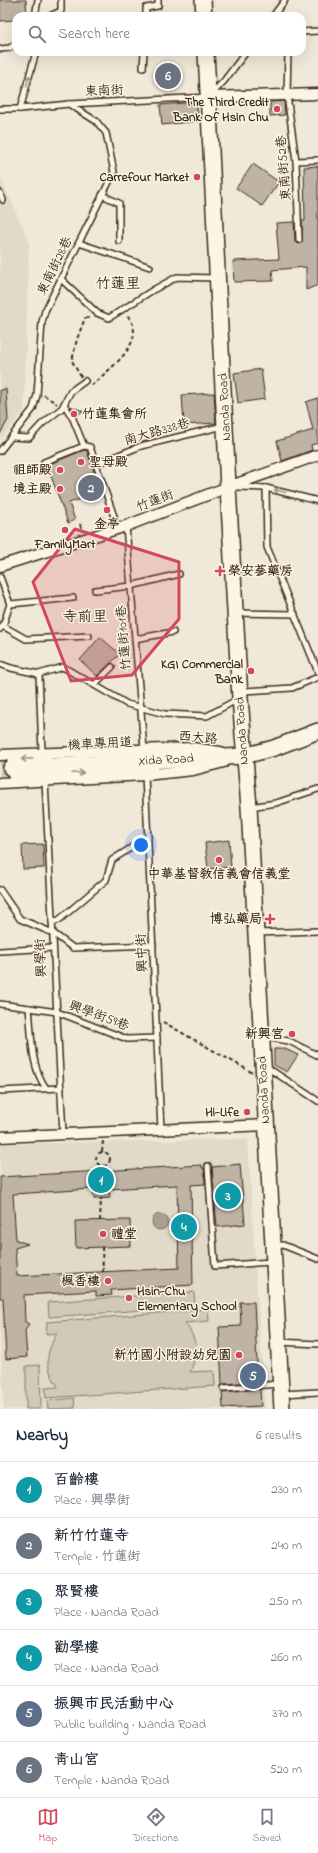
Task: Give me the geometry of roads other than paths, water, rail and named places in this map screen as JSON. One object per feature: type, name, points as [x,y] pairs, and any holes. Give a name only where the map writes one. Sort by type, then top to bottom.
[{"type":"main road","points":[[203,0],[204,12]]},
{"type":"main road","name":"Nanda Road","points":[[206,56],[235,613],[244,756],[249,807],[282,1409]]},
{"type":"main road","name":"Xida Road","points":[[10,768],[244,756],[274,748],[318,731]]},
{"type":"street","points":[[208,97],[318,94]]},
{"type":"street","name":"竹蓮街","points":[[0,566],[122,527],[318,455]]},
{"type":"street","name":"西大路","points":[[0,755],[192,748],[244,756]]},
{"type":"street","name":"西大路","points":[[0,783],[145,775],[193,770],[244,756]]},
{"type":"street","points":[[0,1137],[266,1125]]},
{"type":"lane","points":[[33,0],[34,12]]},
{"type":"lane","points":[[35,12],[38,0]]},
{"type":"lane","points":[[59,12],[61,11],[61,0]]},
{"type":"lane","points":[[146,12],[146,8],[158,6],[158,0]]},
{"type":"lane","points":[[275,12],[281,3],[285,0]]},
{"type":"lane","points":[[306,32],[318,31]]},
{"type":"lane","points":[[0,49],[12,46]]},
{"type":"lane","points":[[20,109],[35,56]]},
{"type":"lane","points":[[143,68],[144,56]]},
{"type":"lane","points":[[208,97],[224,81],[243,56]]},
{"type":"lane","name":"東南街52巷","points":[[288,56],[287,95],[296,161],[299,240]]},
{"type":"lane","name":"東南街","points":[[0,109],[208,97]]},
{"type":"lane","name":"東南街28巷","points":[[0,451],[33,410],[37,389],[42,322],[61,279],[114,172],[106,133],[96,121],[69,104]]},
{"type":"lane","points":[[296,161],[318,160]]},
{"type":"lane","points":[[0,193],[3,200]]},
{"type":"lane","points":[[102,195],[119,203],[119,242]]},
{"type":"lane","points":[[79,243],[150,267]]},
{"type":"lane","points":[[61,279],[97,313],[109,318],[177,277],[218,278]]},
{"type":"lane","points":[[12,437],[29,438],[42,424],[63,406],[71,391],[84,382]]},
{"type":"lane","points":[[63,406],[73,419],[84,446]]},
{"type":"lane","name":"南大路338巷","points":[[96,464],[141,446],[226,425]]},
{"type":"lane","points":[[44,462],[84,446],[90,447],[122,527]]},
{"type":"lane","points":[[228,487],[266,488],[318,501]]},
{"type":"lane","points":[[266,488],[267,547],[318,672]]},
{"type":"lane","name":"竹蓮街101巷","points":[[122,527],[131,586],[144,749]]},
{"type":"lane","points":[[95,590],[131,586],[179,574]]},
{"type":"lane","points":[[0,577],[10,604],[2,628],[26,639],[89,636]]},
{"type":"lane","points":[[10,604],[73,598]]},
{"type":"lane","points":[[235,613],[295,614]]},
{"type":"lane","points":[[135,639],[173,632]]},
{"type":"lane","points":[[0,664],[38,674],[63,667],[127,704],[165,714],[207,716],[240,698],[244,691],[292,688],[318,677]]},
{"type":"lane","points":[[94,684],[112,666]]},
{"type":"lane","points":[[38,674],[42,753]]},
{"type":"lane","name":"機車專用道","points":[[10,768],[180,751],[192,748]]},
{"type":"lane","points":[[10,768],[179,768],[193,770]]},
{"type":"lane","name":"興中街","points":[[145,775],[161,1130]]},
{"type":"lane","name":"興學街","points":[[45,781],[63,1134]]},
{"type":"lane","points":[[249,807],[276,803],[318,789]]},
{"type":"lane","points":[[52,922],[59,920],[106,880],[112,860],[148,837]]},
{"type":"lane","points":[[0,890],[20,919],[53,933],[73,948],[153,944]]},
{"type":"lane","points":[[256,933],[318,931]]},
{"type":"lane","points":[[0,951],[53,948]]},
{"type":"lane","name":"興學街59巷","points":[[0,1004],[57,1012],[127,1039],[157,1038]]},
{"type":"lane","points":[[29,1008],[35,1066],[39,1079],[46,1088]]},
{"type":"lane","points":[[261,1036],[289,1040],[317,1054]]},
{"type":"lane","points":[[263,1071],[318,1101]]},
{"type":"lane","points":[[0,1091],[61,1088]]},
{"type":"lane","points":[[208,1166],[215,1266],[273,1262]]},
{"type":"lane","points":[[273,1246],[283,1245],[318,1259]]},
{"type":"lane","points":[[278,1342],[318,1344]]},
{"type":"lane","points":[[224,1388],[280,1389],[318,1392]]},
{"type":"tunnel","points":[[0,768],[11,768]]},
{"type":"place","name":"青山宮","points":[[168,76]]},
{"type":"place","name":"The Third Credit Bank Of Hsin Chu","points":[[277,109]]},
{"type":"place","name":"Carrefour Market","points":[[197,177]]},
{"type":"place","name":"竹蓮集會所","points":[[74,414]]},
{"type":"place","name":"聖母殿","points":[[81,462]]},
{"type":"place","name":"祖師殿","points":[[60,470]]},
{"type":"place","name":"新竹竹蓮寺","points":[[91,488]]},
{"type":"place","name":"境主殿","points":[[60,489]]},
{"type":"place","name":"金亭","points":[[107,510]]},
{"type":"place","name":"FamilyMart","points":[[65,530]]},
{"type":"place","name":"榮安蔘藥房","points":[[220,571]]},
{"type":"place","name":"KGI Commercial Bank","points":[[251,671]]},
{"type":"place","name":"中華基督教信義會信義堂","points":[[219,860]]},
{"type":"place","name":"博弘藥局","points":[[270,919]]},
{"type":"place","name":"新興宮","points":[[292,1034]]},
{"type":"place","name":"Hi-Life","points":[[247,1112]]},
{"type":"place","name":"百齡樓","points":[[101,1180]]},
{"type":"place","name":"聚賢樓","points":[[228,1196]]},
{"type":"place","name":"勸學樓","points":[[184,1227]]},
{"type":"place","name":"禮堂","points":[[103,1234]]},
{"type":"place","name":"楓香樓","points":[[108,1281]]},
{"type":"place","name":"Hsin-Chu Elementary School","points":[[129,1298]]},
{"type":"place","name":"新竹國小附設幼兒園","points":[[239,1355]]},
{"type":"place","name":"振興市民活動中心","points":[[253,1376]]},
{"type":"district","name":"竹蓮里","points":[[118,284]]},
{"type":"district","name":"寺前里","points":[[85,617]]}]
